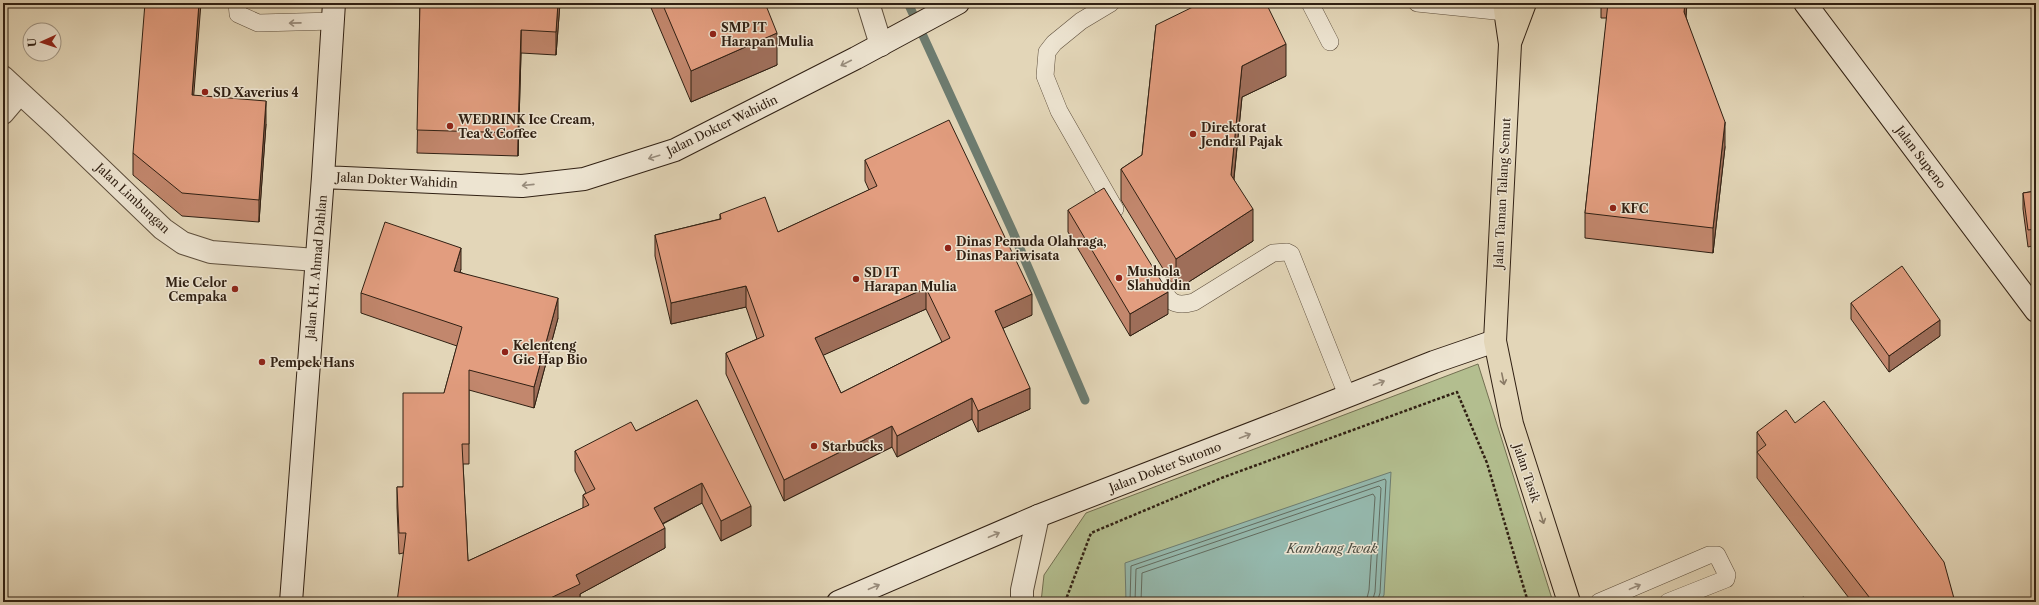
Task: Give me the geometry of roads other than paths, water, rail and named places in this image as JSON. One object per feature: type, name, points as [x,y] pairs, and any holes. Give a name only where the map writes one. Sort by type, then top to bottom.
[{"type":"main road","name":"Jalan Taman Talang Semut","points":[[1510,44],[1525,3]]},
{"type":"main road","name":"Jalan Taman Talang Semut","points":[[1495,341],[1510,44],[1504,8]]},
{"type":"main road","name":"Jalan Tasik","points":[[1495,341],[1512,424],[1568,602]]},
{"type":"street","points":[[868,3],[881,45]]},
{"type":"street","name":"Jalan Dokter Wahidin","points":[[323,176],[522,186],[584,179],[675,150],[881,45],[929,17],[958,3]]},
{"type":"street","name":"Jalan Supeno","points":[[1805,3],[2036,311]]},
{"type":"street","name":"Jalan K.H. Ahmad Dahlan","points":[[291,602],[334,12]]},
{"type":"street","name":"Jalan Limbungan","points":[[3,77],[163,229],[184,243],[211,252],[316,260]]},
{"type":"street","points":[[3,113],[20,93]]},
{"type":"street","name":"Jalan Dokter Sutomo","points":[[838,602],[1038,516],[1312,410],[1347,395],[1495,341]]},
{"type":"street","points":[[1022,602],[1022,590],[1038,516]]},
{"type":"lane","points":[[237,3],[238,14],[258,23],[334,12]]},
{"type":"lane","points":[[1111,3],[1081,21],[1054,43],[1047,52],[1045,76],[1059,111],[1122,221]]},
{"type":"lane","points":[[1310,3],[1330,42]]},
{"type":"lane","points":[[1417,3],[1504,8]]},
{"type":"lane","points":[[1146,262],[1167,295],[1177,305],[1194,302],[1273,253],[1286,252],[1291,254],[1347,395]]},
{"type":"lane","points":[[1599,602],[1709,555],[1717,555],[1727,575],[1726,579],[1668,602]]},
{"type":"water","name":"Kambang Iwak","points":[[1391,472],[1384,595],[1380,602],[1126,602],[1125,563]]},
{"type":"waterway","points":[[908,3],[1012,230],[1085,400]]},
{"type":"place","name":"SMP IT Harapan Mulia","points":[[713,34]]},
{"type":"place","name":"SD Xaverius 4","points":[[205,92]]},
{"type":"place","name":"WEDRINK Ice Cream, Tea & Coffee","points":[[450,126]]},
{"type":"place","name":"Direktorat Jendral Pajak","points":[[1193,134]]},
{"type":"place","name":"KFC","points":[[1613,208]]},
{"type":"place","name":"Dinas Pemuda Olahraga, Dinas Pariwisata","points":[[948,248]]},
{"type":"place","name":"Mushola Slahuddin","points":[[1119,278]]},
{"type":"place","name":"SD IT Harapan Mulia","points":[[856,279]]},
{"type":"place","name":"Mie Celor Cempaka","points":[[235,289]]},
{"type":"place","name":"Kelenteng Gie Hap Bio","points":[[505,352]]},
{"type":"place","name":"Pempek Hans","points":[[262,362]]},
{"type":"place","name":"Starbucks","points":[[814,446]]}]
